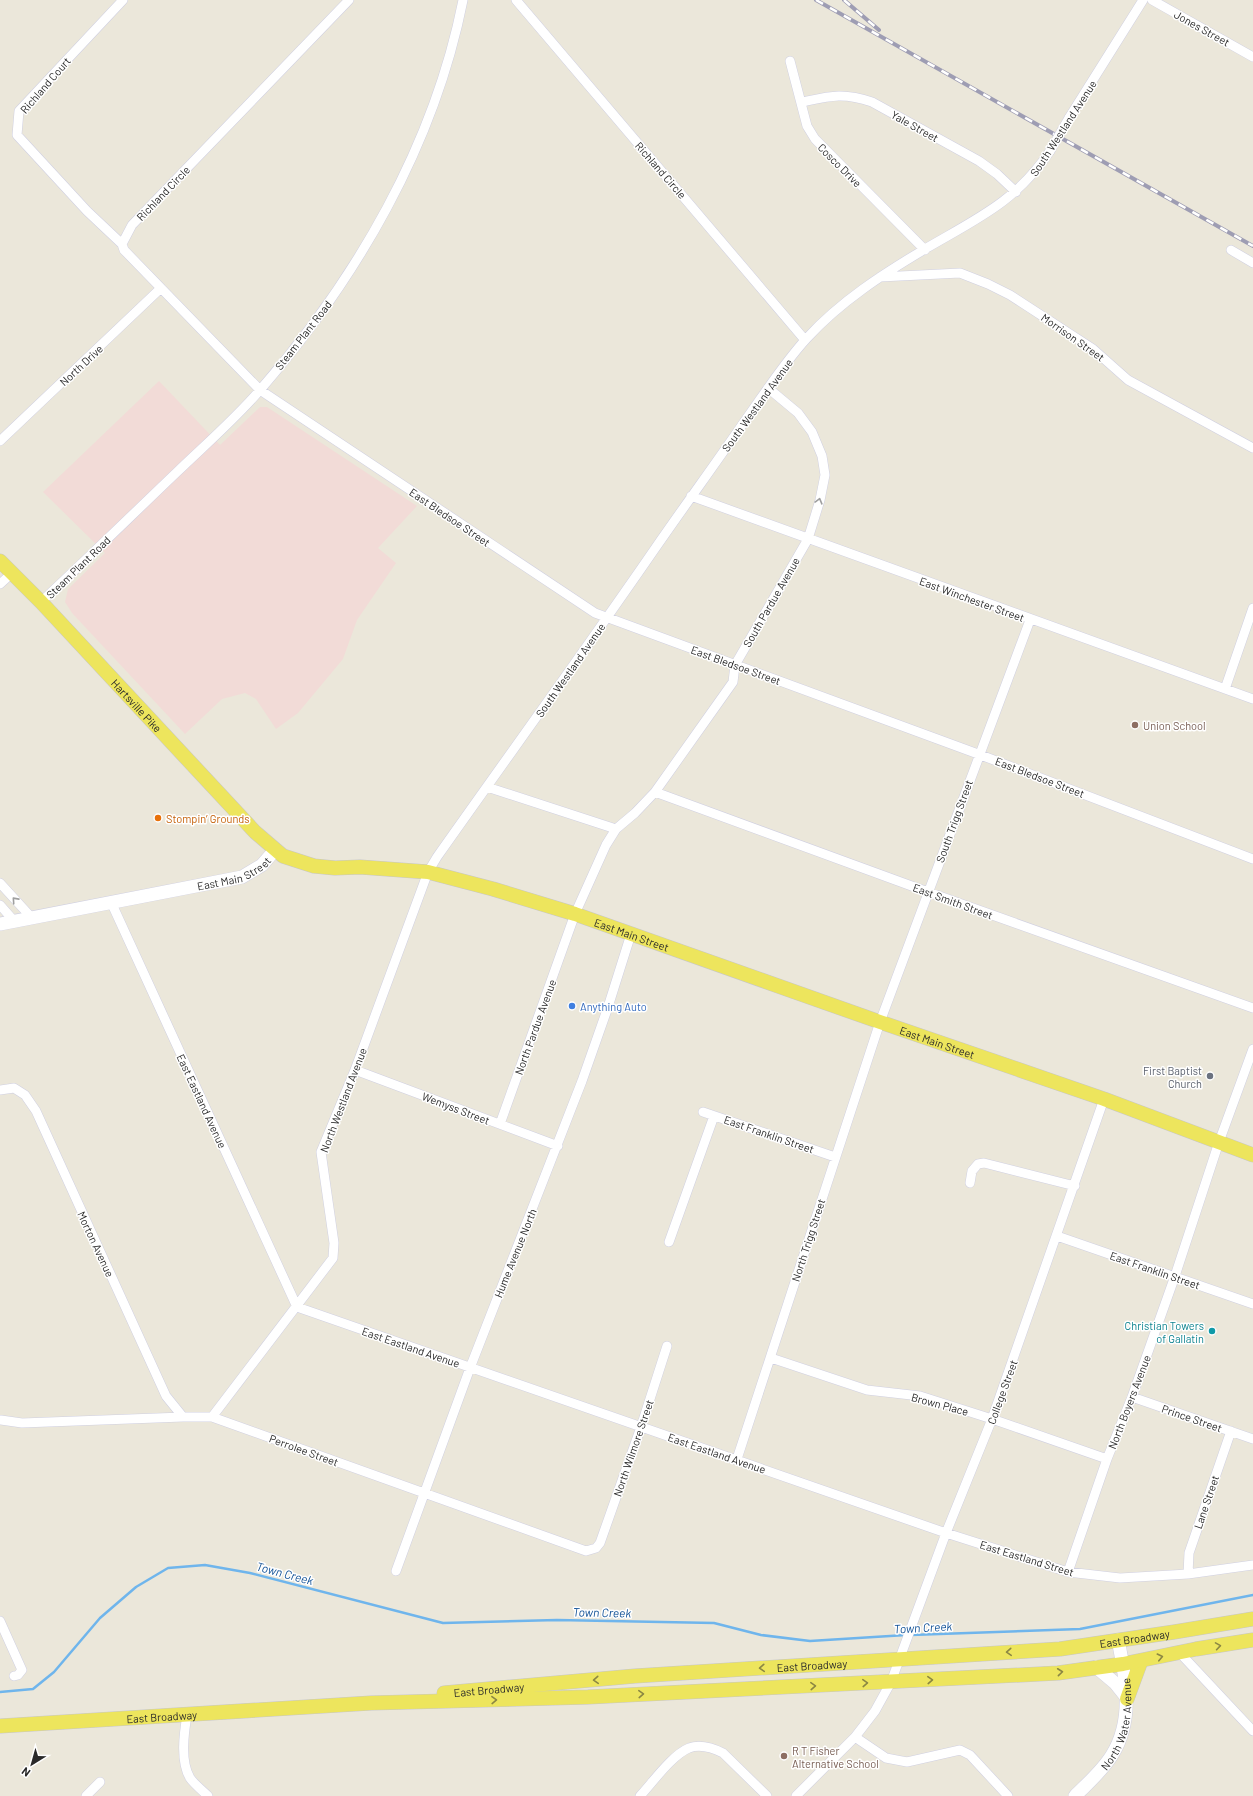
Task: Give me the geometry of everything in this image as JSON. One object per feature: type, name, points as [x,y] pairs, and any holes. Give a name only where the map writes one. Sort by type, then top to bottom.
[{"type":"main road","name":"Hartsville Pike","points":[[0,561],[42,602],[226,800],[275,850]]},
{"type":"main road","name":"East Main Street","points":[[275,850],[294,861],[314,866],[336,868],[360,867],[428,872],[493,889],[575,914],[880,1022],[1104,1099],[1253,1155]]},
{"type":"main road","name":"East Broadway","points":[[0,1726],[371,1703],[635,1676],[1060,1649],[1253,1619]]},
{"type":"main road","name":"East Broadway","points":[[394,1700],[588,1697],[1058,1672],[1123,1664],[1179,1652],[1253,1640]]},
{"type":"main road","points":[[1127,1699],[1141,1661]]},
{"type":"street","name":"Richland Court","points":[[122,244],[87,211],[17,135],[19,111],[123,0]]},
{"type":"street","name":"Richland Circle","points":[[122,244],[132,225],[349,0]]},
{"type":"street","name":"Steam Plant Road","points":[[42,602],[260,390],[344,282],[395,193],[426,127],[441,85],[463,0]]},
{"type":"street","name":"Richland Circle","points":[[516,0],[806,340]]},
{"type":"street","name":"South Westland Avenue","points":[[428,872],[691,496],[768,388],[806,340],[823,322],[847,301],[879,277],[975,221],[1016,192],[1040,167],[1143,0]]},
{"type":"street","name":"Jones Street","points":[[1152,0],[1253,57]]},
{"type":"street","name":"Cosco Drive","points":[[790,61],[802,102],[807,126],[815,139],[925,250]]},
{"type":"street","name":"Yale Street","points":[[802,102],[840,95],[856,96],[872,102],[979,161],[997,174],[1016,192]]},
{"type":"street","points":[[122,244],[124,250],[260,390]]},
{"type":"street","points":[[1231,250],[1253,263]]},
{"type":"street","name":"Morrison Street","points":[[879,277],[960,274],[988,284],[1010,295],[1093,349],[1128,380],[1253,448]]},
{"type":"street","name":"North Drive","points":[[0,441],[161,288]]},
{"type":"street","name":"South Pardue Avenue","points":[[570,930],[575,914],[606,845],[616,829],[635,813],[655,792],[733,682],[735,665],[808,539],[820,500],[824,475],[822,456],[812,432],[798,413],[768,388]]},
{"type":"street","name":"East Bledsoe Street","points":[[260,390],[588,609],[607,618],[978,754],[1253,859]]},
{"type":"street","name":"East Winchester Street","points":[[691,496],[1253,700]]},
{"type":"street","points":[[0,584],[12,573]]},
{"type":"street","points":[[1225,689],[1253,608]]},
{"type":"street","name":"South Trigg Street","points":[[880,1022],[978,754],[1030,620]]},
{"type":"street","points":[[487,786],[616,829]]},
{"type":"street","name":"East Smith Street","points":[[655,792],[928,892],[1253,1008]]},
{"type":"street","name":"East Main Street","points":[[0,924],[242,877],[262,865],[275,850]]},
{"type":"street","name":"North Westland Avenue","points":[[212,1417],[333,1258],[334,1244],[328,1212],[321,1152],[355,1070],[428,872]]},
{"type":"street","points":[[0,883],[30,917]]},
{"type":"street","name":"East Eastland Avenue","points":[[111,902],[297,1307],[946,1533]]},
{"type":"street","points":[[0,904],[14,921]]},
{"type":"street","name":"North Pardue Avenue","points":[[500,1124],[570,930]]},
{"type":"street","name":"Hume Avenue North","points":[[396,1571],[423,1493],[470,1368],[558,1146],[606,1015],[631,934]]},
{"type":"street","name":"North Trigg Street","points":[[737,1459],[880,1022]]},
{"type":"street","name":"North Boyers Avenue","points":[[1068,1572],[1107,1459],[1132,1397],[1175,1276],[1219,1142],[1253,1049]]},
{"type":"street","name":"Wemyss Street","points":[[355,1070],[558,1146]]},
{"type":"street","name":"Morton Avenue","points":[[0,1090],[14,1088],[25,1095],[36,1111],[166,1396],[182,1416]]},
{"type":"street","name":"College Street","points":[[855,1737],[875,1712],[891,1682],[946,1533],[992,1419],[1075,1186],[1104,1099]]},
{"type":"street","name":"East Franklin Street","points":[[703,1112],[835,1157]]},
{"type":"street","points":[[669,1242],[714,1116]]},
{"type":"street","points":[[970,1183],[975,1168],[978,1164],[984,1164],[1075,1186]]},
{"type":"street","name":"East Franklin Street","points":[[1057,1236],[1253,1304]]},
{"type":"street","name":"North Wilmore Street","points":[[596,1548],[600,1543],[641,1427],[667,1346]]},
{"type":"street","name":"Brown Place","points":[[771,1358],[867,1390],[920,1396],[1107,1459]]},
{"type":"street","name":"Prince Street","points":[[1132,1397],[1253,1439]]},
{"type":"street","name":"Perrolee Street","points":[[0,1420],[22,1423],[182,1416],[212,1417],[586,1551],[596,1548]]},
{"type":"street","name":"Lane Street","points":[[1188,1574],[1189,1553],[1231,1431]]},
{"type":"street","name":"East Eastland Street","points":[[946,1533],[1068,1572],[1120,1578],[1188,1574],[1253,1565]]},
{"type":"street","points":[[0,1621],[22,1670],[18,1675],[14,1676]]},
{"type":"street","name":"North Water Avenue","points":[[1075,1796],[1104,1767],[1113,1754],[1124,1722],[1127,1699],[1123,1664],[1118,1640]]},
{"type":"street","points":[[1179,1652],[1253,1731]]},
{"type":"street","points":[[1096,1667],[1114,1683],[1127,1699]]},
{"type":"street","points":[[187,1715],[184,1737],[184,1756],[190,1778],[208,1796]]},
{"type":"street","points":[[796,1796],[855,1737],[886,1758],[907,1762],[960,1750],[970,1755],[1008,1796]]},
{"type":"street","points":[[640,1796],[681,1753],[691,1748],[704,1747],[723,1753],[767,1796]]},
{"type":"street","points":[[86,1796],[100,1782]]},
{"type":"shaded area","points":[[159,381],[220,445],[260,407],[267,407],[417,506],[378,548],[396,563],[357,620],[343,659],[298,713],[276,729],[256,699],[245,693],[222,699],[185,734],[72,613],[65,602],[68,589],[105,553],[43,492]]},
{"type":"waterway","name":"Town Creek","points":[[0,1692],[33,1689],[54,1672],[100,1618],[136,1587],[168,1568],[205,1565],[250,1573],[443,1623],[557,1620],[714,1623],[761,1635],[810,1641],[906,1635]]},
{"type":"waterway","name":"Town Creek","points":[[911,1635],[1080,1629],[1253,1595]]},
{"type":"railway","points":[[816,0],[1253,246]]},
{"type":"railway","points":[[844,0],[879,30]]},
{"type":"place","name":"Union School","points":[[1135,725]]},
{"type":"place","name":"Stompin’ Grounds","points":[[158,818]]},
{"type":"place","name":"Anything Auto","points":[[572,1006]]},
{"type":"place","name":"First Baptist Church","points":[[1210,1076]]},
{"type":"place","name":"Christian Towers of Gallatin","points":[[1212,1331]]},
{"type":"place","name":"R T Fisher Alternative School","points":[[784,1756]]}]
